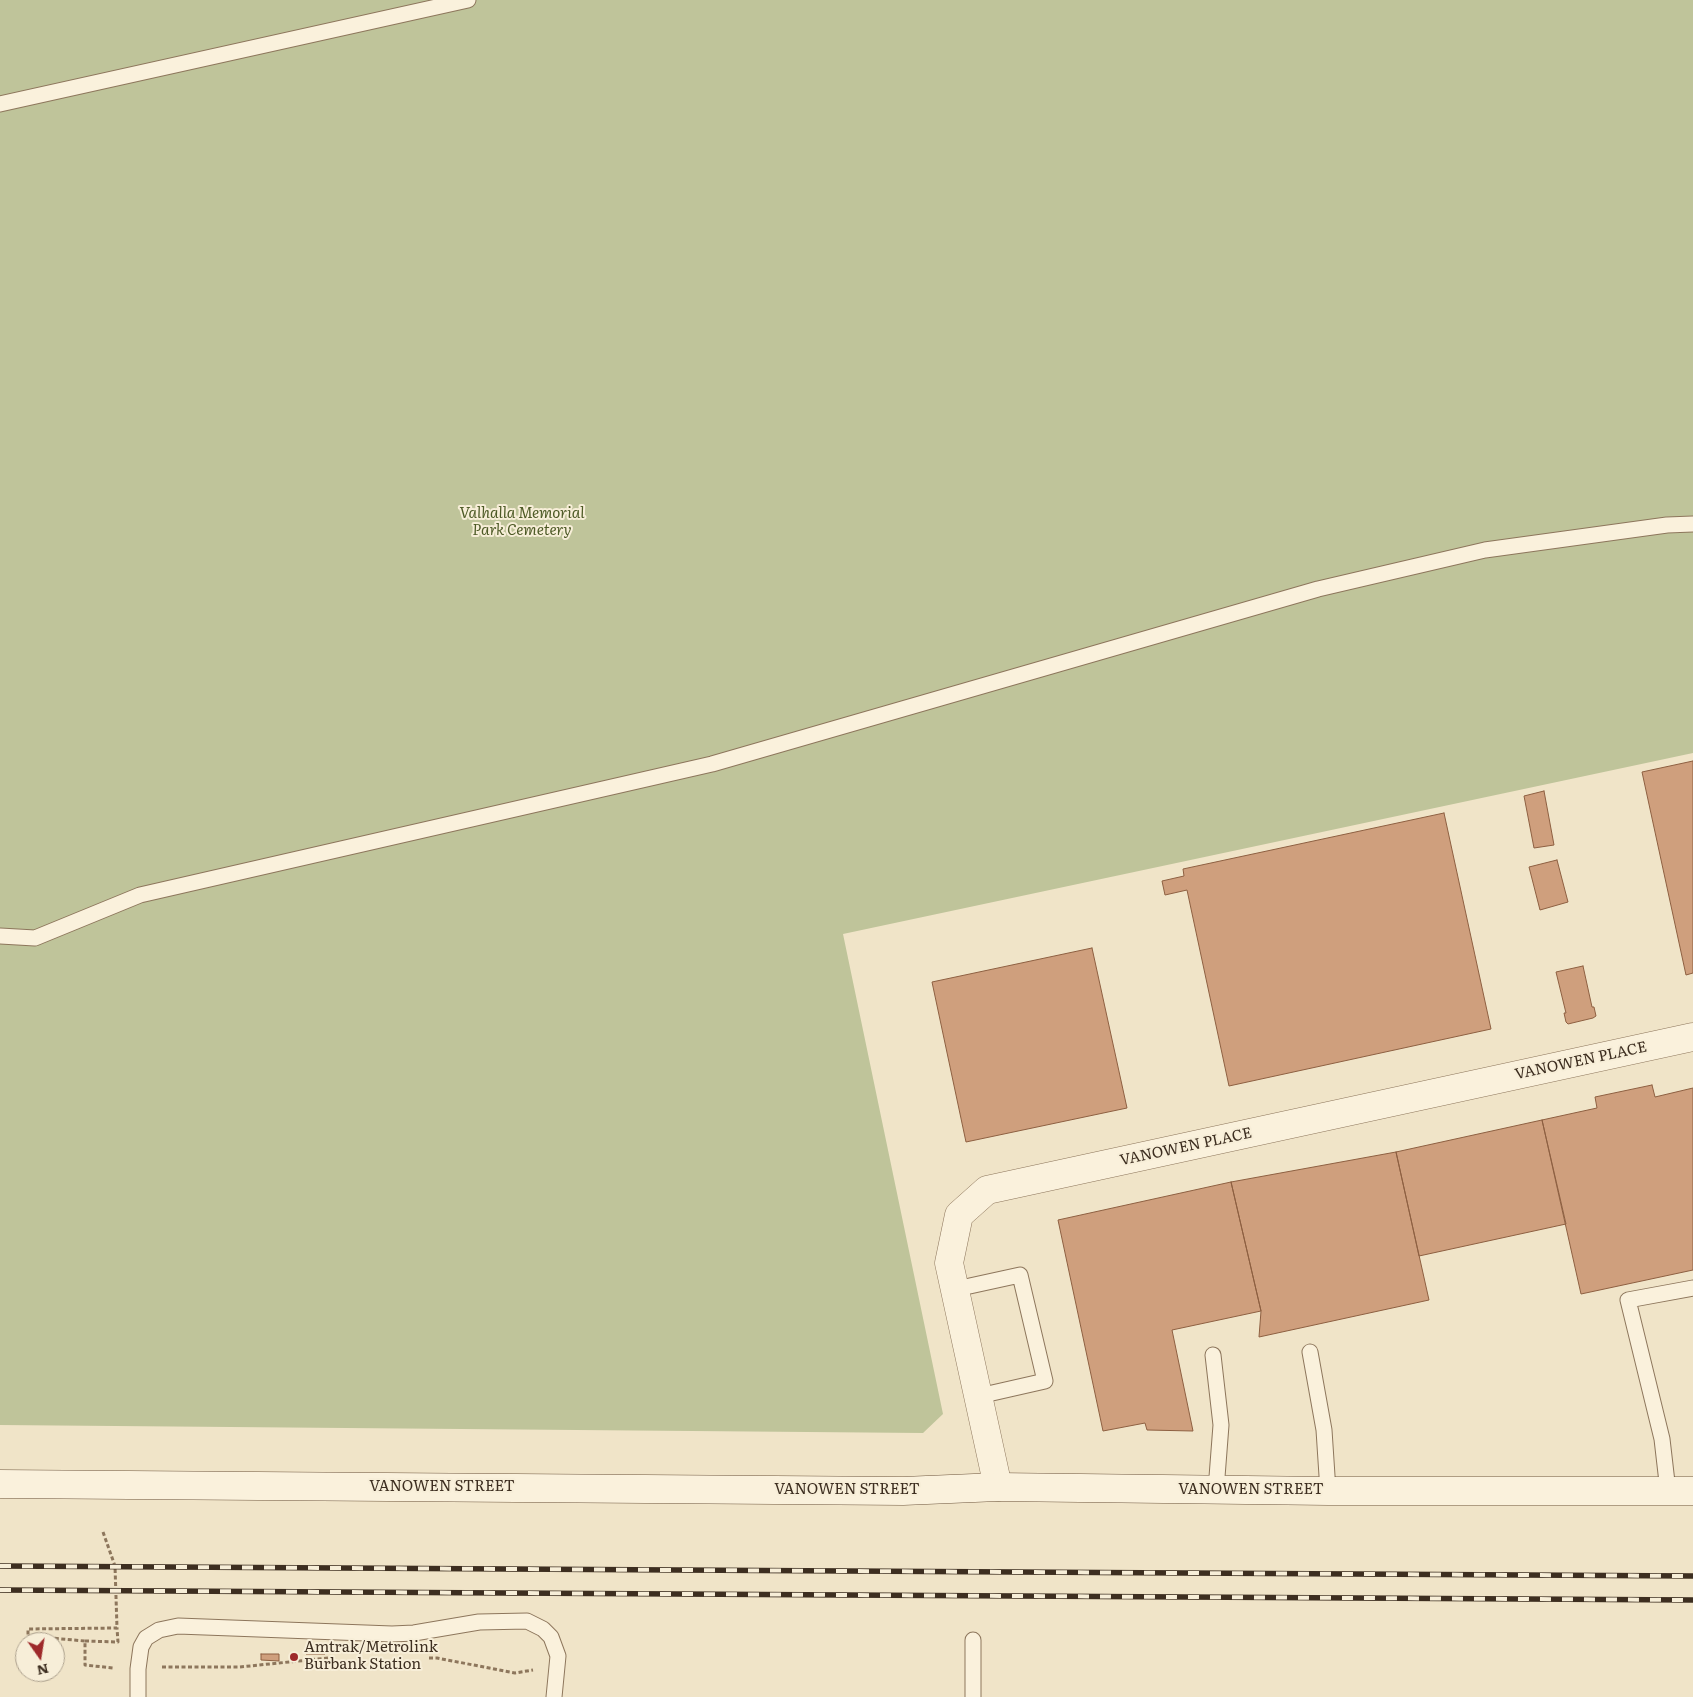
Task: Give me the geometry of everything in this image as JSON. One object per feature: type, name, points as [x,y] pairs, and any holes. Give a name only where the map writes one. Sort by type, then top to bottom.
[{"type":"main road","name":"VANOWEN PLACE","points":[[998,1487],[949,1263],[959,1215],[987,1190],[1693,1037]]},
{"type":"main road","name":"VANOWEN STREET","points":[[0,1484],[893,1491],[998,1487],[1328,1491],[1680,1491]]},
{"type":"lane","points":[[0,104],[468,0]]},
{"type":"lane","points":[[0,936],[35,938],[140,895],[712,764],[1318,589],[1485,550],[1693,524]]},
{"type":"lane","points":[[956,1289],[1020,1274],[1045,1381],[979,1396]]},
{"type":"lane","points":[[1680,1491],[1662,1439],[1628,1300],[1693,1288]]},
{"type":"lane","points":[[1310,1352],[1324,1430],[1328,1491]]},
{"type":"lane","points":[[1213,1355],[1221,1425],[1216,1490]]},
{"type":"lane","points":[[138,1697],[138,1669],[141,1647],[146,1638],[158,1630],[178,1626],[392,1634],[414,1633],[479,1622],[527,1621],[543,1629],[551,1637],[558,1656],[554,1697]]},
{"type":"lane","points":[[973,1640],[973,1697]]},
{"type":"path","points":[[103,1532],[115,1566],[117,1628],[28,1630],[28,1636],[118,1642]]},
{"type":"path","points":[[84,1641],[85,1665],[120,1668]]},
{"type":"green space","name":"Valhalla Memorial Park Cemetery","points":[[0,0],[1693,0],[1693,753],[843,934],[943,1414],[923,1433],[0,1425]]},
{"type":"building","points":[[1693,761],[1693,973],[1686,975],[1642,772]]},
{"type":"building","points":[[1544,791],[1554,845],[1534,848],[1524,796]]},
{"type":"building","points":[[1444,813],[1491,1029],[1229,1086],[1187,890],[1165,895],[1162,881],[1184,876],[1183,869]]},
{"type":"building","points":[[1557,860],[1568,902],[1540,910],[1529,867]]},
{"type":"building","points":[[1092,948],[1127,1108],[966,1142],[932,982]]},
{"type":"building","points":[[1583,966],[1592,1007],[1594,1007],[1596,1016],[1568,1024],[1556,972]]},
{"type":"building","points":[[1652,1085],[1655,1097],[1693,1088],[1693,1270],[1581,1294],[1542,1120],[1597,1108],[1595,1097]]},
{"type":"building","points":[[1542,1120],[1566,1224],[1419,1256],[1396,1152]]},
{"type":"building","points":[[1396,1152],[1429,1300],[1259,1337],[1261,1311],[1231,1182]]},
{"type":"building","points":[[1231,1182],[1261,1311],[1172,1330],[1193,1431],[1147,1430],[1145,1423],[1103,1431],[1058,1220]]},
{"type":"building","points":[[306,1648],[325,1648],[325,1654],[306,1654]]},
{"type":"building","points":[[261,1654],[279,1654],[279,1661],[261,1660]]},
{"type":"railway","points":[[0,1566],[1693,1576]]},
{"type":"railway","points":[[0,1590],[1693,1600]]},
{"type":"place","name":"Amtrak/Metrolink Burbank Station","points":[[294,1657]]}]
